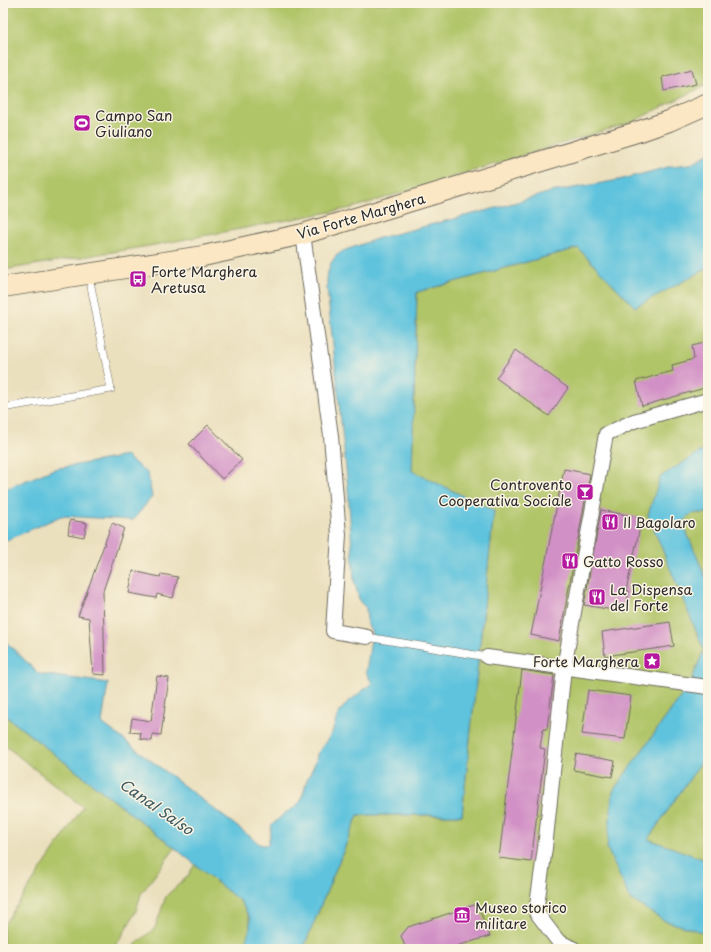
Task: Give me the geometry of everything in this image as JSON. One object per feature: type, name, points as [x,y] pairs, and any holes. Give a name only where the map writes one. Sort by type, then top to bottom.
[{"type":"street","name":"Via Forte Marghera","points":[[3,287],[204,256],[303,234],[640,131],[669,121],[708,104]]},
{"type":"street","points":[[303,234],[331,436],[339,535],[333,631],[367,637]]},
{"type":"street","points":[[574,949],[558,941],[536,912],[545,848],[564,668],[606,434],[634,421],[708,400]]},
{"type":"street","points":[[487,657],[708,687]]},
{"type":"lane","points":[[3,408],[111,390],[89,274]]},
{"type":"lane","points":[[367,637],[487,657]]},
{"type":"green space","points":[[3,3],[708,3],[708,84],[632,122],[352,208],[149,246],[3,270]]},
{"type":"green space","name":"Forte Marghera","points":[[578,248],[635,307],[708,268],[708,451],[700,452],[648,515],[704,650],[690,684],[613,791],[663,920],[708,934],[708,949],[303,949],[358,815],[462,815],[494,511],[412,471],[417,292]]},
{"type":"green space","points":[[691,513],[708,513],[708,583],[684,526],[685,519]]},
{"type":"green space","points":[[3,714],[175,848],[141,894],[136,911],[121,938],[112,949],[3,949],[3,926],[83,807],[3,744]]},
{"type":"green space","points":[[708,752],[708,861],[648,839]]},
{"type":"green space","points":[[195,864],[241,902],[245,908],[249,920],[250,931],[243,949],[132,949],[155,928],[166,896],[188,876]]},
{"type":"water","name":"Canal Salso","points":[[708,154],[708,268],[635,307],[578,248],[417,292],[412,471],[494,511],[462,815],[358,815],[303,949],[243,949],[250,928],[250,918],[241,902],[175,848],[3,714],[3,639],[39,674],[108,683],[102,723],[261,845],[268,845],[272,825],[301,801],[307,780],[316,761],[317,754],[332,733],[338,714],[347,703],[372,683],[366,672],[372,634],[367,622],[366,608],[360,602],[354,581],[348,488],[327,288],[327,275],[331,263],[336,256],[343,251],[379,238],[500,207],[551,192],[619,180],[672,166],[690,164]]},
{"type":"water","points":[[708,451],[708,513],[696,513],[689,515],[684,526],[708,583],[708,752],[648,839],[708,861],[708,934],[663,920],[630,899],[607,848],[613,791],[690,684],[704,650],[648,515],[660,477],[700,452]]},
{"type":"water","points":[[126,456],[148,474],[152,497],[133,520],[61,516],[3,542],[3,490],[54,469]]},
{"type":"building","points":[[692,69],[696,84],[664,91],[662,77]]},
{"type":"building","points":[[708,342],[708,387],[642,406],[636,381],[673,371],[672,365],[694,359],[692,346]]},
{"type":"building","points":[[516,350],[568,388],[549,416],[496,378]]},
{"type":"building","points":[[208,425],[242,460],[222,479],[189,444]]},
{"type":"building","points":[[564,469],[590,474],[559,641],[531,635]]},
{"type":"building","points":[[601,510],[642,518],[626,591],[629,591],[625,612],[584,605]]},
{"type":"building","points":[[70,520],[87,523],[84,537],[68,534]]},
{"type":"building","points":[[112,523],[124,528],[103,591],[105,675],[93,674],[89,618],[78,616]]},
{"type":"building","points":[[133,571],[160,577],[161,574],[178,577],[173,598],[157,594],[156,598],[129,593]]},
{"type":"building","points":[[670,622],[674,646],[605,656],[602,632]]},
{"type":"building","points":[[522,670],[554,675],[547,729],[543,729],[540,748],[545,749],[531,862],[499,858]]},
{"type":"building","points":[[157,676],[169,678],[161,735],[153,734],[152,741],[140,739],[141,733],[130,732],[132,718],[151,721]]},
{"type":"building","points":[[588,690],[631,696],[625,739],[582,734]]},
{"type":"building","points":[[576,754],[615,761],[612,777],[573,770]]},
{"type":"building","name":"Museo storico militare","points":[[477,904],[490,936],[447,949],[406,949],[401,936],[408,927]]},
{"type":"place","name":"Campo San Giuliano","points":[[82,123]]},
{"type":"place","name":"Forte Marghera Aretusa","points":[[138,279]]},
{"type":"place","name":"Controvento Cooperativa Sociale","points":[[585,492]]},
{"type":"place","name":"Il Bagolaro","points":[[610,522]]},
{"type":"place","name":"Gatto Rosso","points":[[570,561]]},
{"type":"place","name":"La Dispensa del Forte","points":[[597,597]]},
{"type":"place","name":"Forte Marghera","points":[[652,661]]},
{"type":"place","name":"Museo storico militare","points":[[462,915]]}]
